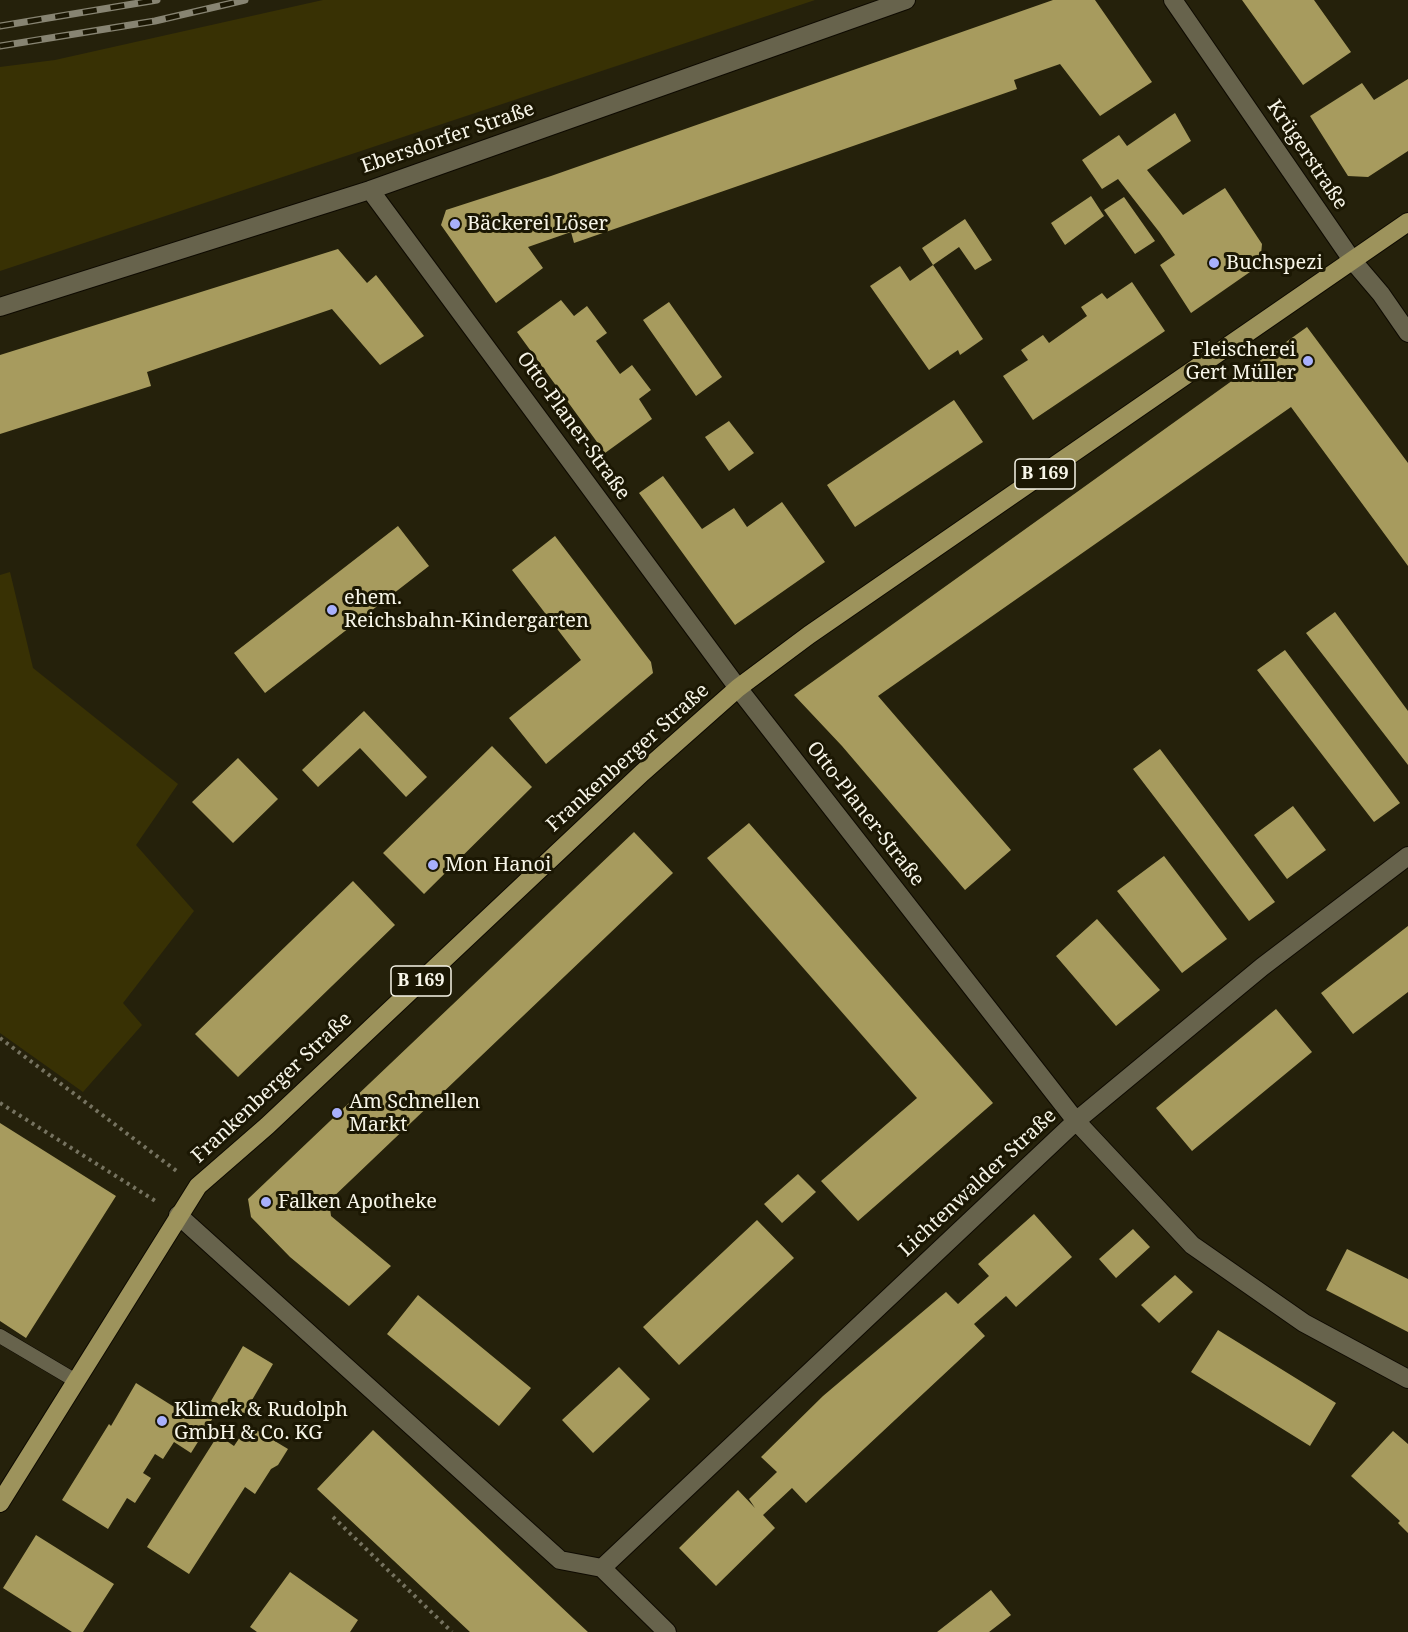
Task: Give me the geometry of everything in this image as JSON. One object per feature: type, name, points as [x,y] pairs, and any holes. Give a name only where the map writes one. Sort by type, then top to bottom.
[{"type":"main road","name":"Frankenberger Straße","points":[[0,1503],[198,1186],[275,1118],[642,773],[738,688],[809,635],[1408,222]]},
{"type":"street","name":"Ebersdorfer Straße","points":[[0,306],[370,190],[906,0]]},
{"type":"street","name":"Krügerstraße","points":[[1173,0],[1352,260],[1381,294],[1408,333]]},
{"type":"street","name":"Otto-Planer-Straße","points":[[370,190],[738,688],[1076,1121],[1192,1245],[1304,1323],[1408,1379]]},
{"type":"street","name":"Lichtenwalder Straße","points":[[602,1568],[1076,1121],[1262,968],[1408,856]]},
{"type":"street","points":[[178,1215],[560,1560],[602,1568],[667,1632]]},
{"type":"lane","points":[[0,1336],[76,1381]]},
{"type":"path","points":[[0,1038],[198,1186]]},
{"type":"path","points":[[0,1103],[178,1215]]},
{"type":"path","points":[[333,1517],[452,1632]]},
{"type":"shaded area","points":[[323,0],[815,0],[0,271],[0,67],[55,60]]},
{"type":"shaded area","points":[[10,572],[33,668],[178,784],[136,845],[194,911],[123,1003],[142,1025],[83,1092],[0,1033],[0,575]]},
{"type":"building","points":[[1053,0],[1095,0],[1152,82],[1100,116],[1060,64],[1014,80],[1017,89],[574,243],[571,232],[528,247],[543,268],[496,303],[441,225],[446,210],[551,176]]},
{"type":"building","points":[[1242,0],[1314,0],[1351,52],[1303,85]]},
{"type":"building","points":[[1408,79],[1408,151],[1368,177],[1348,176],[1310,116],[1362,83],[1374,100]]},
{"type":"building","points":[[1175,113],[1191,141],[1147,170],[1183,215],[1225,188],[1262,244],[1260,265],[1191,313],[1160,265],[1175,255],[1160,233],[1118,179],[1102,189],[1082,160],[1119,135],[1127,146]]},
{"type":"building","points":[[1091,196],[1104,216],[1065,245],[1051,223]]},
{"type":"building","points":[[1124,197],[1155,241],[1135,254],[1104,210]]},
{"type":"building","points":[[965,219],[992,260],[975,270],[959,247],[933,265],[922,248]]},
{"type":"building","points":[[338,249],[367,283],[376,275],[424,336],[380,365],[332,309],[147,372],[151,386],[0,434],[0,355]]},
{"type":"building","points":[[933,265],[983,339],[960,355],[958,350],[929,370],[870,286],[900,266],[910,281]]},
{"type":"building","points":[[1132,282],[1165,331],[1033,420],[1003,376],[1028,360],[1021,350],[1043,335],[1049,343],[1087,316],[1081,307],[1102,293],[1107,299]]},
{"type":"building","points":[[561,300],[574,316],[587,306],[607,333],[596,341],[620,374],[632,365],[651,390],[639,399],[652,419],[605,453],[517,332]]},
{"type":"building","points":[[669,302],[722,377],[696,396],[643,320]]},
{"type":"building","points":[[1307,327],[1408,463],[1408,566],[1291,407],[878,696],[1011,850],[965,890],[842,746],[794,695]]},
{"type":"building","points":[[954,400],[983,442],[855,527],[827,485]]},
{"type":"building","points":[[729,421],[754,453],[729,471],[705,437]]},
{"type":"building","points":[[663,476],[702,529],[734,508],[747,527],[782,502],[825,562],[735,625],[639,493]]},
{"type":"building","name":"ehem. Reichsbahn-Kindergarten","points":[[398,526],[429,566],[265,693],[234,653]]},
{"type":"building","points":[[555,536],[651,662],[653,673],[546,764],[509,718],[581,660],[512,570]]},
{"type":"building","points":[[1335,612],[1408,711],[1408,765],[1306,633]]},
{"type":"building","points":[[1285,650],[1400,803],[1374,822],[1257,670]]},
{"type":"building","points":[[364,711],[427,777],[406,797],[360,748],[318,787],[302,770]]},
{"type":"building","points":[[492,746],[532,787],[424,894],[383,853]]},
{"type":"building","points":[[1160,749],[1275,902],[1249,921],[1133,769]]},
{"type":"building","points":[[238,758],[278,799],[233,843],[192,802]]},
{"type":"building","points":[[1293,806],[1326,850],[1287,879],[1254,835]]},
{"type":"building","points":[[749,823],[993,1103],[858,1221],[821,1181],[917,1098],[707,858]]},
{"type":"building","points":[[634,832],[673,873],[329,1201],[331,1216],[391,1266],[349,1306],[290,1257],[251,1217],[248,1199]]},
{"type":"building","points":[[1164,856],[1227,939],[1182,973],[1117,891]]},
{"type":"building","points":[[353,881],[395,925],[238,1077],[195,1034]]},
{"type":"building","points":[[1097,919],[1160,990],[1116,1026],[1056,956]]},
{"type":"building","points":[[1408,926],[1408,992],[1353,1034],[1321,993]]},
{"type":"building","points":[[1276,1009],[1312,1052],[1192,1151],[1156,1108]]},
{"type":"building","points":[[0,1123],[116,1196],[26,1338],[0,1321]]},
{"type":"building","points":[[798,1174],[816,1192],[782,1223],[764,1204]]},
{"type":"building","points":[[1034,1214],[1072,1257],[1016,1307],[1006,1296],[974,1324],[985,1336],[806,1503],[792,1488],[763,1515],[775,1528],[716,1586],[679,1548],[738,1490],[755,1508],[749,1499],[777,1472],[761,1457],[823,1396],[946,1292],[958,1304],[989,1276],[978,1264]]},
{"type":"building","points":[[757,1220],[794,1258],[679,1365],[643,1327]]},
{"type":"building","points":[[1133,1229],[1150,1247],[1116,1278],[1099,1259]]},
{"type":"building","points":[[1347,1249],[1408,1279],[1408,1332],[1326,1290]]},
{"type":"building","points":[[1175,1275],[1193,1292],[1159,1323],[1141,1305]]},
{"type":"building","points":[[418,1295],[531,1388],[499,1426],[387,1334]]},
{"type":"building","points":[[1218,1330],[1336,1403],[1310,1446],[1191,1372]]},
{"type":"building","points":[[243,1346],[273,1364],[241,1419],[211,1401]]},
{"type":"building","points":[[619,1367],[650,1399],[593,1453],[562,1420]]},
{"type":"building","points":[[136,1383],[187,1415],[196,1400],[216,1413],[191,1453],[174,1442],[163,1459],[155,1454],[143,1473],[151,1478],[135,1503],[127,1498],[108,1529],[62,1500],[109,1424],[111,1426]]},
{"type":"building","points":[[248,1425],[288,1449],[278,1465],[271,1469],[255,1494],[245,1487],[189,1574],[147,1547],[218,1435],[234,1446]]},
{"type":"building","points":[[373,1430],[588,1632],[470,1632],[317,1489]]},
{"type":"building","points":[[1393,1431],[1408,1444],[1408,1533],[1398,1523],[1400,1521],[1351,1476]]},
{"type":"building","points":[[36,1535],[114,1584],[83,1632],[72,1632],[3,1588]]},
{"type":"building","points":[[290,1572],[358,1620],[350,1632],[257,1632],[250,1627]]},
{"type":"building","points":[[991,1590],[1011,1615],[989,1632],[937,1632]]},
{"type":"railway","points":[[0,26],[157,0]]},
{"type":"railway","points":[[0,46],[155,21],[245,0]]},
{"type":"place","name":"Bäckerei Löser","points":[[455,224]]},
{"type":"place","name":"Buchspezi","points":[[1214,263]]},
{"type":"place","name":"Fleischerei Gert Müller","points":[[1308,361]]},
{"type":"place","name":"ehem. Reichsbahn-Kindergarten","points":[[332,610]]},
{"type":"place","name":"Mon Hanoi","points":[[433,865]]},
{"type":"place","name":"Am Schnellen Markt","points":[[337,1113]]},
{"type":"place","name":"Falken Apotheke","points":[[266,1202]]},
{"type":"place","name":"Klimek & Rudolph GmbH & Co. KG","points":[[162,1421]]}]
